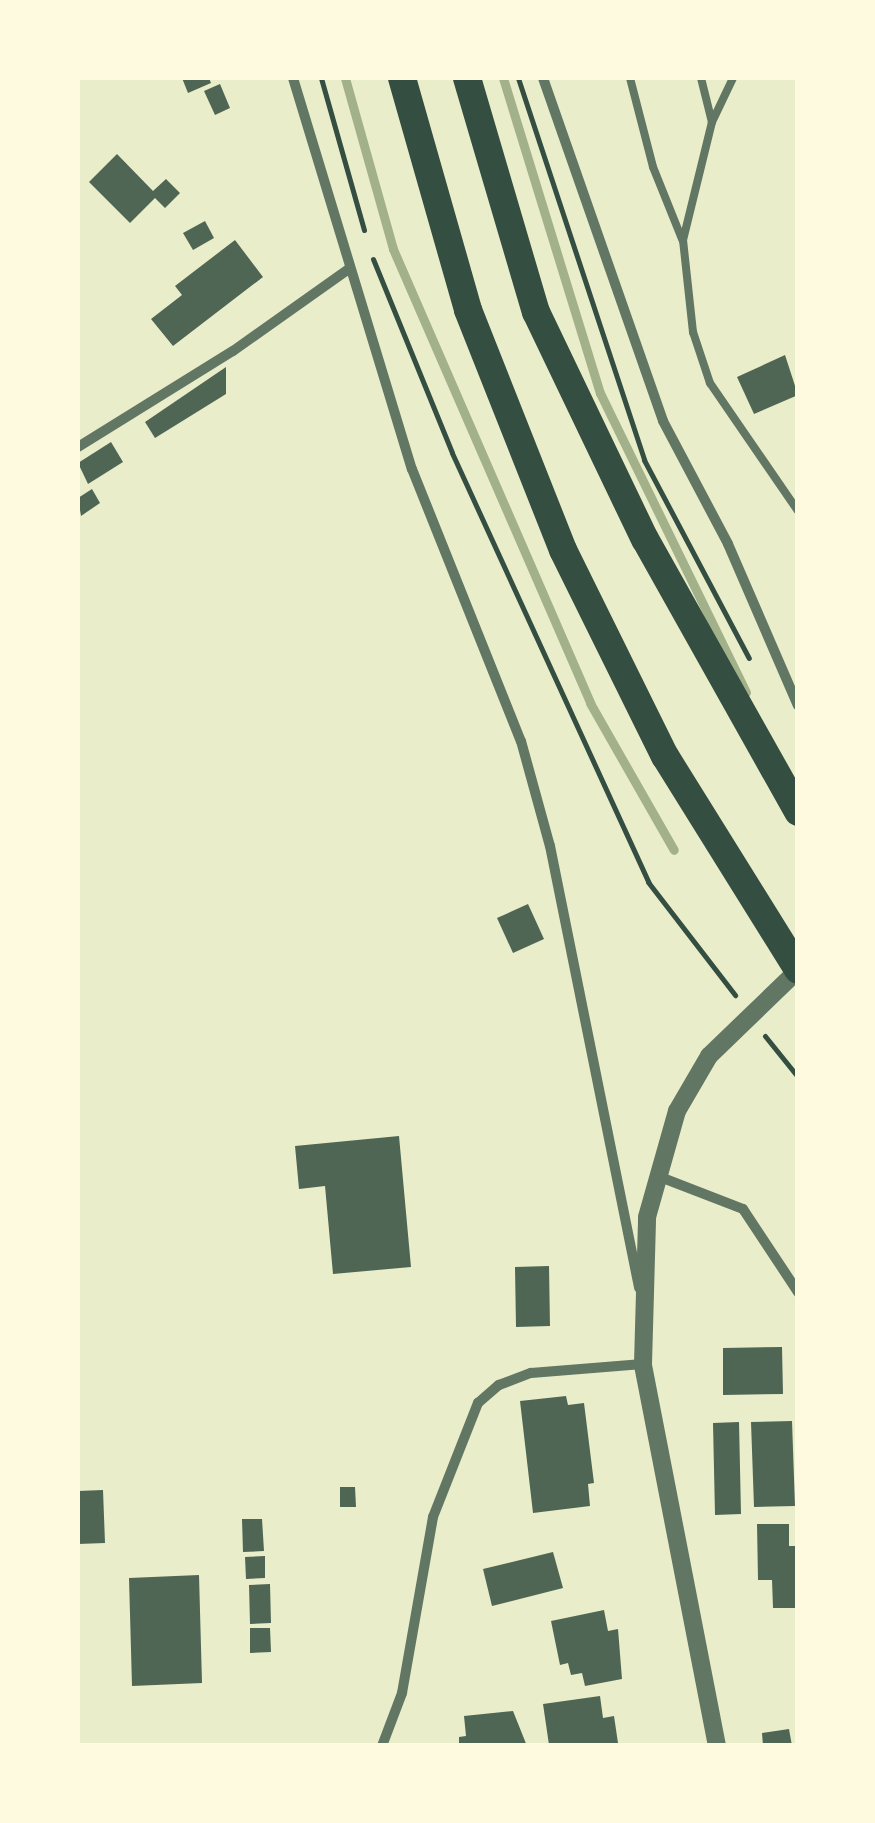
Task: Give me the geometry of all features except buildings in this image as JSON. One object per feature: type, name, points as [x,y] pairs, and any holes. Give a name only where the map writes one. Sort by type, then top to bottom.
[{"type":"highway","points":[[402,78],[468,310],[564,550],[665,756],[797,970]]},
{"type":"highway","points":[[467,78],[536,312],[645,540],[798,812]]},
{"type":"street","points":[[293,78],[412,469],[522,741],[550,846],[640,1289]]},
{"type":"street","points":[[543,78],[663,421],[728,544],[798,706]]},
{"type":"street","points":[[78,447],[233,351],[349,269]]},
{"type":"street","points":[[717,1746],[642,1364],[640,1289],[654,1175],[677,1111],[709,1056],[797,970]]},
{"type":"street","points":[[654,1175],[743,1209],[798,1292]]},
{"type":"street","points":[[382,1746],[402,1693],[437,1504],[478,1402],[499,1385],[531,1373],[642,1364]]},
{"type":"lane","points":[[630,78],[653,167],[682,240],[694,332],[710,383],[798,510]]},
{"type":"lane","points":[[701,78],[712,122]]},
{"type":"lane","points":[[682,240],[712,122],[733,78]]},
{"type":"path","points":[[320,78],[365,234]]},
{"type":"path","points":[[369,251],[452,453],[648,882],[798,1077]]},
{"type":"waterway","points":[[345,78],[393,249],[590,703],[674,850]]},
{"type":"waterway","points":[[503,78],[600,393],[746,692]]}]
